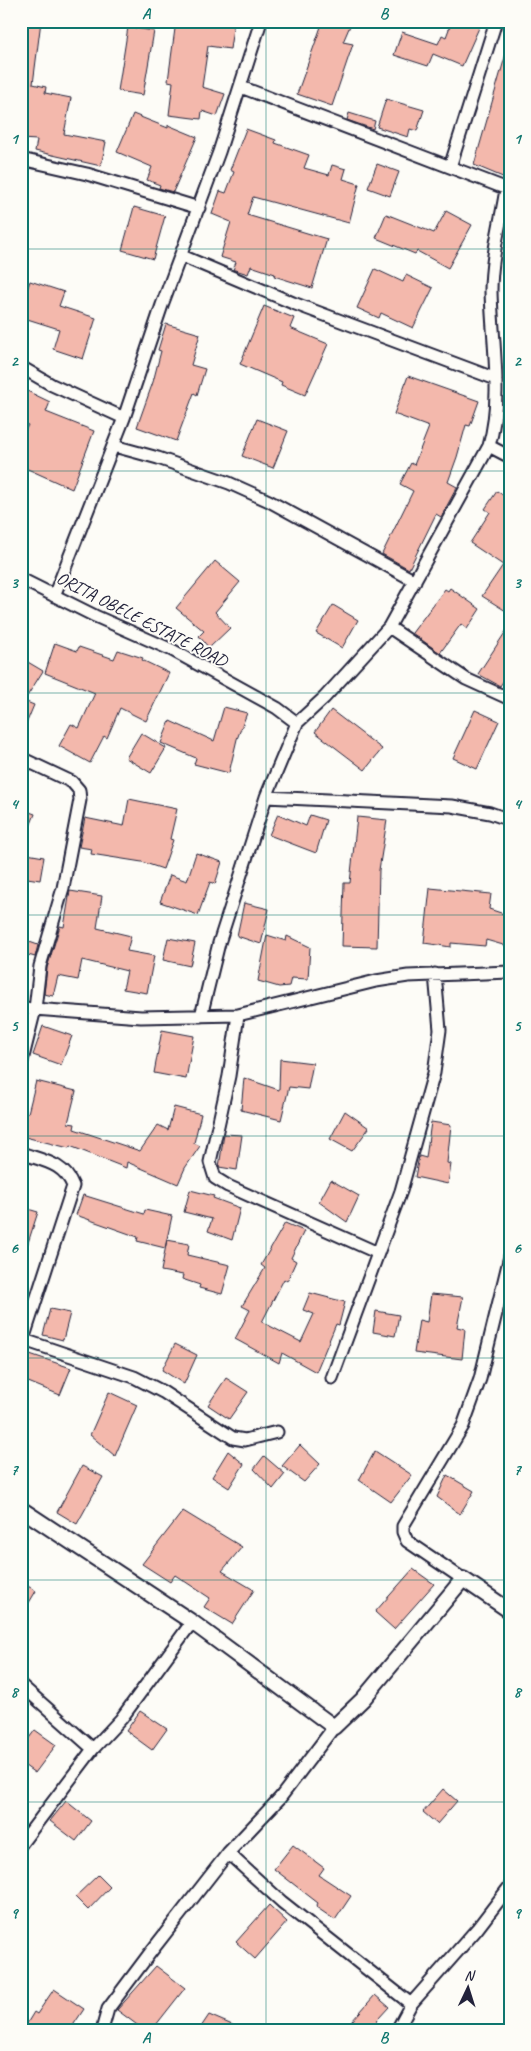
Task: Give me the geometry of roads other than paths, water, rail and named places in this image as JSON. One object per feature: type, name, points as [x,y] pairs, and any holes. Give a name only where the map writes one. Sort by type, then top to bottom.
[{"type":"street","points":[[54,596],[114,446],[162,305],[182,256],[241,88],[261,21]]},
{"type":"street","points":[[450,167],[496,21]]},
{"type":"street","points":[[201,1016],[219,943],[266,797],[297,723],[324,698],[389,627],[489,446],[492,433],[496,379],[491,289],[493,266],[508,190],[241,88]]},
{"type":"street","points":[[21,160],[87,174],[198,208]]},
{"type":"street","points":[[182,256],[293,304],[496,379]]},
{"type":"street","points":[[21,367],[52,385],[124,418]]},
{"type":"street","points":[[114,446],[158,458],[229,483],[270,502],[415,581]]},
{"type":"street","points":[[489,446],[510,457]]},
{"type":"street","name":"ORITA OBELE ESTATE ROAD","points":[[21,579],[172,650],[276,708],[297,723]]},
{"type":"street","points":[[389,627],[466,679],[510,699]]},
{"type":"street","points":[[21,758],[72,782],[79,790],[80,800],[63,888],[37,978],[35,1008],[21,1065]]},
{"type":"street","points":[[266,797],[452,806],[490,813],[510,820]]},
{"type":"street","points":[[21,1008],[142,1017],[238,1015],[376,981],[434,974],[510,972]]},
{"type":"street","points":[[332,1378],[401,1191],[434,1073],[440,1030],[434,974]]},
{"type":"street","points":[[238,1015],[229,1076],[210,1162],[214,1178],[228,1186],[378,1252]]},
{"type":"street","points":[[21,1153],[55,1165],[68,1173],[73,1186],[22,1343],[134,1377],[163,1392],[233,1438],[245,1440],[277,1432]]},
{"type":"street","points":[[510,1256],[480,1379],[463,1426],[403,1526],[403,1532],[407,1541],[510,1611]]},
{"type":"street","points":[[21,1509],[192,1622],[334,1727]]},
{"type":"street","points":[[102,2030],[108,2009],[228,1853],[280,1798],[334,1727],[369,1693],[463,1579]]},
{"type":"street","points":[[21,1844],[93,1749],[121,1719],[192,1622]]},
{"type":"street","points":[[21,1685],[93,1749]]},
{"type":"street","points":[[228,1853],[282,1902],[411,2004]]},
{"type":"street","points":[[397,2030],[411,2004],[477,1929],[510,1886]]}]
